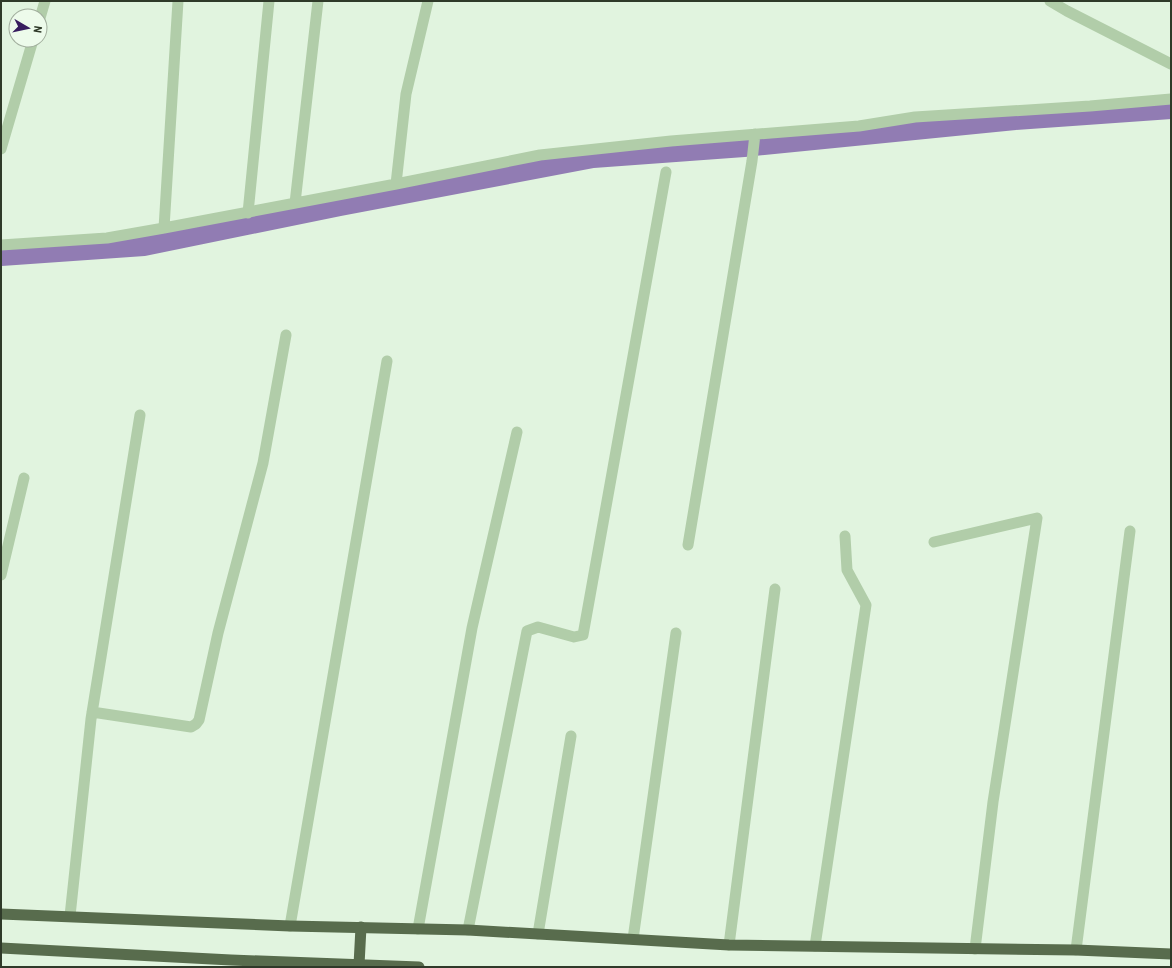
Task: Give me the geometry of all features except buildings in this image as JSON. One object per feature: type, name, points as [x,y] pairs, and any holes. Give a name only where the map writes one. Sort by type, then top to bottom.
[{"type":"highway","points":[[1,914],[290,926],[468,930],[729,945],[1076,950],[1171,954]]},
{"type":"highway","points":[[359,965],[361,927]]},
{"type":"highway","points":[[1,948],[231,960],[419,967]]},
{"type":"street","points":[[164,228],[178,1]]},
{"type":"street","points":[[248,213],[269,1]]},
{"type":"street","points":[[295,203],[318,1]]},
{"type":"street","points":[[396,184],[406,94],[428,1]]},
{"type":"street","points":[[1050,1],[1171,64]]},
{"type":"street","points":[[1,149],[32,48]]},
{"type":"street","points":[[1,245],[107,238],[248,213],[540,155],[671,141],[755,137],[859,126],[915,116],[1090,106],[1171,99]]},
{"type":"street","points":[[688,545],[755,137]]},
{"type":"street","points":[[468,930],[527,631],[538,627],[574,638],[583,635],[666,172]]},
{"type":"street","points":[[92,712],[192,727],[199,720],[218,633],[263,463],[286,335]]},
{"type":"street","points":[[290,926],[387,361]]},
{"type":"street","points":[[70,916],[87,746],[140,415]]},
{"type":"street","points":[[418,928],[472,628],[517,432]]},
{"type":"street","points":[[1,575],[24,478]]},
{"type":"street","points":[[934,542],[1037,518],[992,802],[975,948]]},
{"type":"street","points":[[1076,950],[1130,531]]},
{"type":"street","points":[[815,946],[866,605],[846,570],[845,536]]},
{"type":"street","points":[[729,945],[775,589]]},
{"type":"street","points":[[633,939],[676,633]]},
{"type":"street","points":[[538,934],[571,736]]},
{"type":"waterway","points":[[1,255],[144,245],[340,205],[593,157],[744,146],[1015,119],[1171,108]]}]
